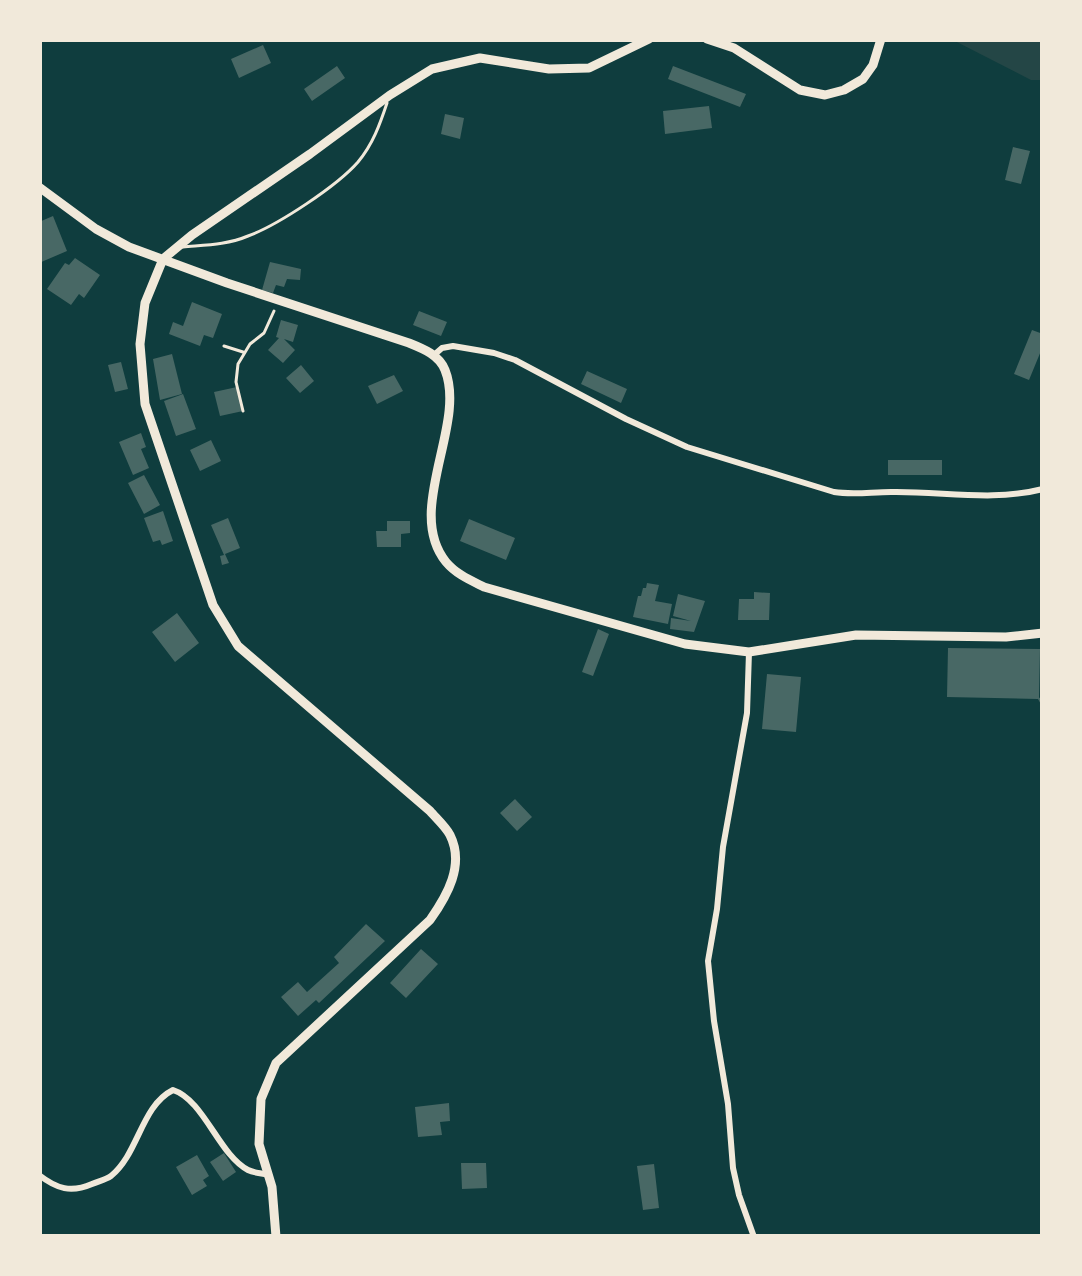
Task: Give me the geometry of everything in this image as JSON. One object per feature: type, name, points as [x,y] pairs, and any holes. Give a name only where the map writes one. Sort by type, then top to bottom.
[{"type":"main road","points":[[276,1237],[272,1187],[259,1144],[261,1099],[276,1064],[430,920],[449,893],[455,865],[451,836],[430,811],[238,646],[213,605],[145,404],[140,344],[145,303],[163,260],[178,247],[432,69],[480,58],[548,69],[590,68],[649,39]]},
{"type":"main road","points":[[707,39],[734,48],[800,90],[825,95],[863,79],[873,65],[880,39]]},
{"type":"main road","points":[[39,187],[96,230],[129,247],[434,355],[446,373],[448,407],[432,500],[434,539],[448,564],[484,587],[685,644],[749,652],[856,635],[1006,638],[1043,634]]},
{"type":"street","points":[[434,355],[453,346],[515,360],[687,448],[834,492],[994,497],[1043,489]]},
{"type":"street","points":[[749,652],[747,713],[708,961],[734,1168],[754,1237]]},
{"type":"street","points":[[39,1175],[52,1186],[76,1191],[111,1176],[135,1144],[158,1097],[173,1090],[188,1095],[246,1169],[268,1175]]},
{"type":"lane","points":[[178,247],[248,237],[289,214],[356,164],[377,133],[390,95]]},
{"type":"path","points":[[243,411],[236,382],[238,364],[250,344],[264,333],[280,299]]},
{"type":"path","points":[[224,346],[245,353]]},
{"type":"shaded area","points":[[951,39],[1043,39],[1043,80],[1031,80]]},
{"type":"building","points":[[263,45],[271,63],[239,78],[231,59]]},
{"type":"building","points":[[337,66],[345,78],[312,101],[304,89]]},
{"type":"building","points":[[673,66],[746,94],[740,107],[668,79]]},
{"type":"building","points":[[709,106],[712,128],[665,134],[663,111]]},
{"type":"building","points":[[445,114],[464,118],[460,139],[441,134]]},
{"type":"building","points":[[1013,147],[1030,151],[1021,184],[1005,180]]},
{"type":"building","points":[[53,216],[67,251],[39,263],[39,222]]},
{"type":"building","points":[[75,258],[100,275],[84,298],[79,294],[71,305],[47,289],[65,263]]},
{"type":"building","points":[[270,262],[301,269],[300,280],[287,279],[273,293],[262,290]]},
{"type":"building","points":[[192,302],[222,314],[213,338],[204,335],[200,346],[169,334],[173,322],[183,326]]},
{"type":"building","points":[[419,311],[447,322],[441,336],[413,325]]},
{"type":"building","points":[[281,320],[298,325],[293,342],[284,339],[295,350],[283,363],[268,350],[279,338]]},
{"type":"building","points":[[1032,330],[1043,334],[1043,346],[1029,380],[1014,374]]},
{"type":"building","points":[[172,354],[182,394],[160,400],[153,359]]},
{"type":"building","points":[[121,362],[128,389],[115,392],[108,365]]},
{"type":"building","points":[[301,365],[314,381],[300,393],[286,378]]},
{"type":"building","points":[[587,371],[627,389],[621,403],[581,384]]},
{"type":"building","points":[[394,375],[403,391],[377,404],[368,386]]},
{"type":"building","points":[[237,387],[243,411],[220,416],[214,392]]},
{"type":"building","points":[[183,394],[196,429],[176,436],[164,401]]},
{"type":"building","points":[[141,433],[149,468],[133,475],[119,442]]},
{"type":"building","points":[[211,440],[221,461],[200,471],[190,450]]},
{"type":"building","points":[[888,460],[942,460],[942,475],[888,475]]},
{"type":"building","points":[[144,475],[160,505],[144,514],[128,483]]},
{"type":"building","points":[[163,511],[173,541],[162,545],[160,540],[153,542],[144,518]]},
{"type":"building","points":[[228,518],[240,548],[225,554],[229,563],[222,565],[220,556],[224,555],[211,525]]},
{"type":"building","points":[[469,519],[515,538],[506,560],[460,541]]},
{"type":"building","points":[[387,521],[410,521],[410,533],[401,534],[401,547],[377,547],[376,531],[387,531]]},
{"type":"building","points":[[647,583],[659,585],[655,601],[672,604],[668,624],[633,617]]},
{"type":"building","points":[[754,592],[770,593],[769,620],[738,620],[739,599],[754,599]]},
{"type":"building","points":[[678,594],[705,601],[694,632],[670,629],[671,618],[691,621],[673,616]]},
{"type":"building","points":[[177,613],[199,643],[175,662],[152,632]]},
{"type":"building","points":[[598,629],[609,634],[593,676],[582,672]]},
{"type":"building","points":[[948,648],[1040,649],[1043,708],[1038,699],[947,697]]},
{"type":"building","points":[[767,674],[801,677],[796,732],[762,729]]},
{"type":"building","points":[[515,799],[532,817],[517,831],[500,813]]},
{"type":"building","points":[[366,924],[385,941],[319,1003],[316,1000],[298,1016],[281,997],[298,982],[307,992],[339,963],[334,957]]},
{"type":"building","points":[[421,949],[438,964],[406,998],[390,983]]},
{"type":"building","points":[[449,1103],[450,1121],[440,1122],[442,1135],[418,1137],[415,1107]]},
{"type":"building","points":[[224,1153],[236,1172],[223,1181],[210,1162]]},
{"type":"building","points":[[197,1155],[209,1176],[203,1180],[207,1186],[192,1195],[176,1167]]},
{"type":"building","points":[[461,1163],[486,1163],[487,1188],[462,1189]]},
{"type":"building","points":[[654,1164],[659,1208],[643,1210],[637,1166]]}]
